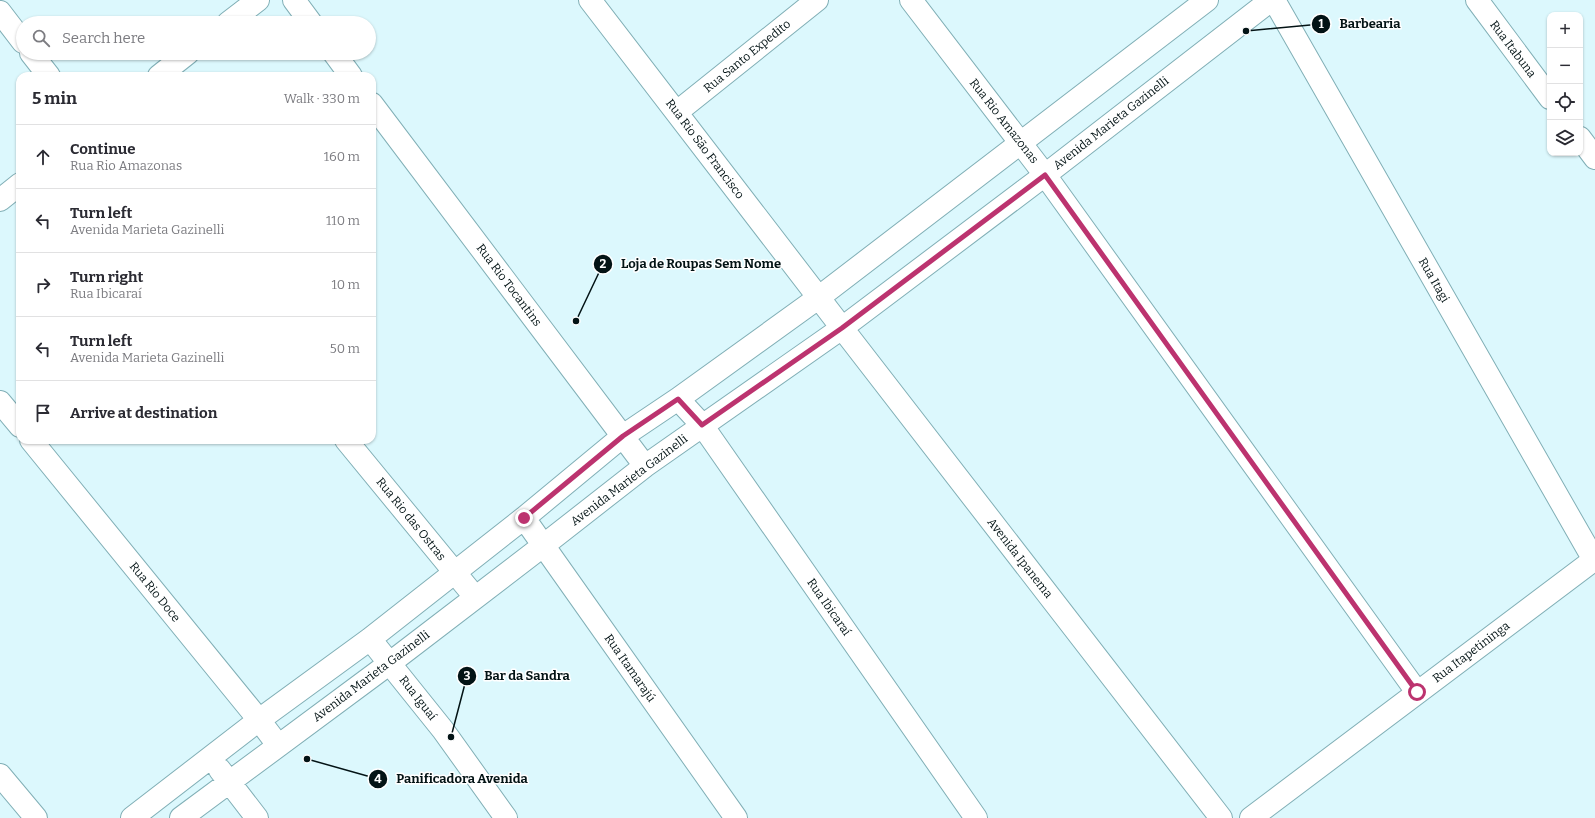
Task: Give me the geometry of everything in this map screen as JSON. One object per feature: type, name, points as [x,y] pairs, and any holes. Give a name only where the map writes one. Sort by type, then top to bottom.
[{"type":"street","points":[[237,16],[258,0]]},
{"type":"street","points":[[294,0],[306,16]]},
{"type":"street","name":"Rua Rio São Francisco","points":[[590,0],[818,298]]},
{"type":"street","name":"Rua Santo Expedito","points":[[677,112],[817,0]]},
{"type":"street","name":"Rua Rio Amazonas","points":[[911,0],[1045,175],[1417,692]]},
{"type":"street","points":[[132,818],[259,720],[370,639],[524,518],[623,436],[678,399],[818,298],[1207,0]]},
{"type":"street","name":"Avenida Marieta Gazinelli","points":[[181,818],[390,663],[645,466],[842,328],[1045,175],[1272,0]]},
{"type":"street","name":"Rua Itagi","points":[[1272,0],[1594,559]]},
{"type":"street","name":"Rua Itabuna","points":[[1477,0],[1547,94]]},
{"type":"street","points":[[0,12],[16,33]]},
{"type":"street","points":[[36,60],[46,72]]},
{"type":"street","points":[[163,72],[179,60]]},
{"type":"street","points":[[339,60],[348,72]]},
{"type":"street","name":"Rua Rio Tocantins","points":[[376,109],[645,466]]},
{"type":"street","points":[[1583,142],[1595,158]]},
{"type":"street","points":[[0,200],[16,187]]},
{"type":"street","name":"Avenida Ipanema","points":[[818,298],[1221,818]]},
{"type":"street","name":"Rua Ibicaraí","points":[[678,399],[702,425],[976,818]]},
{"type":"street","points":[[0,402],[16,421]]},
{"type":"street","name":"Rua Rio Doce","points":[[34,444],[278,745]]},
{"type":"street","name":"Rua Rio das Ostras","points":[[349,444],[475,597]]},
{"type":"street","name":"Rua Itamarajú","points":[[524,518],[736,818]]},
{"type":"street","name":"Rua Itapetininga","points":[[1252,818],[1594,559]]},
{"type":"street","name":"Rua Iguaí","points":[[370,639],[443,730],[506,818]]},
{"type":"street","points":[[210,759],[257,818]]},
{"type":"street","points":[[0,775],[36,818]]},
{"type":"place","name":"Barbearia","points":[[1246,31]]},
{"type":"place","name":"Loja de Roupas Sem Nome","points":[[576,321]]},
{"type":"place","name":"Bar da Sandra","points":[[451,737]]},
{"type":"place","name":"Panificadora Avenida","points":[[307,759]]},
{"type":"route","points":[[524,518],[623,436],[678,399],[702,425],[842,328],[1045,175],[1417,692]]}]
